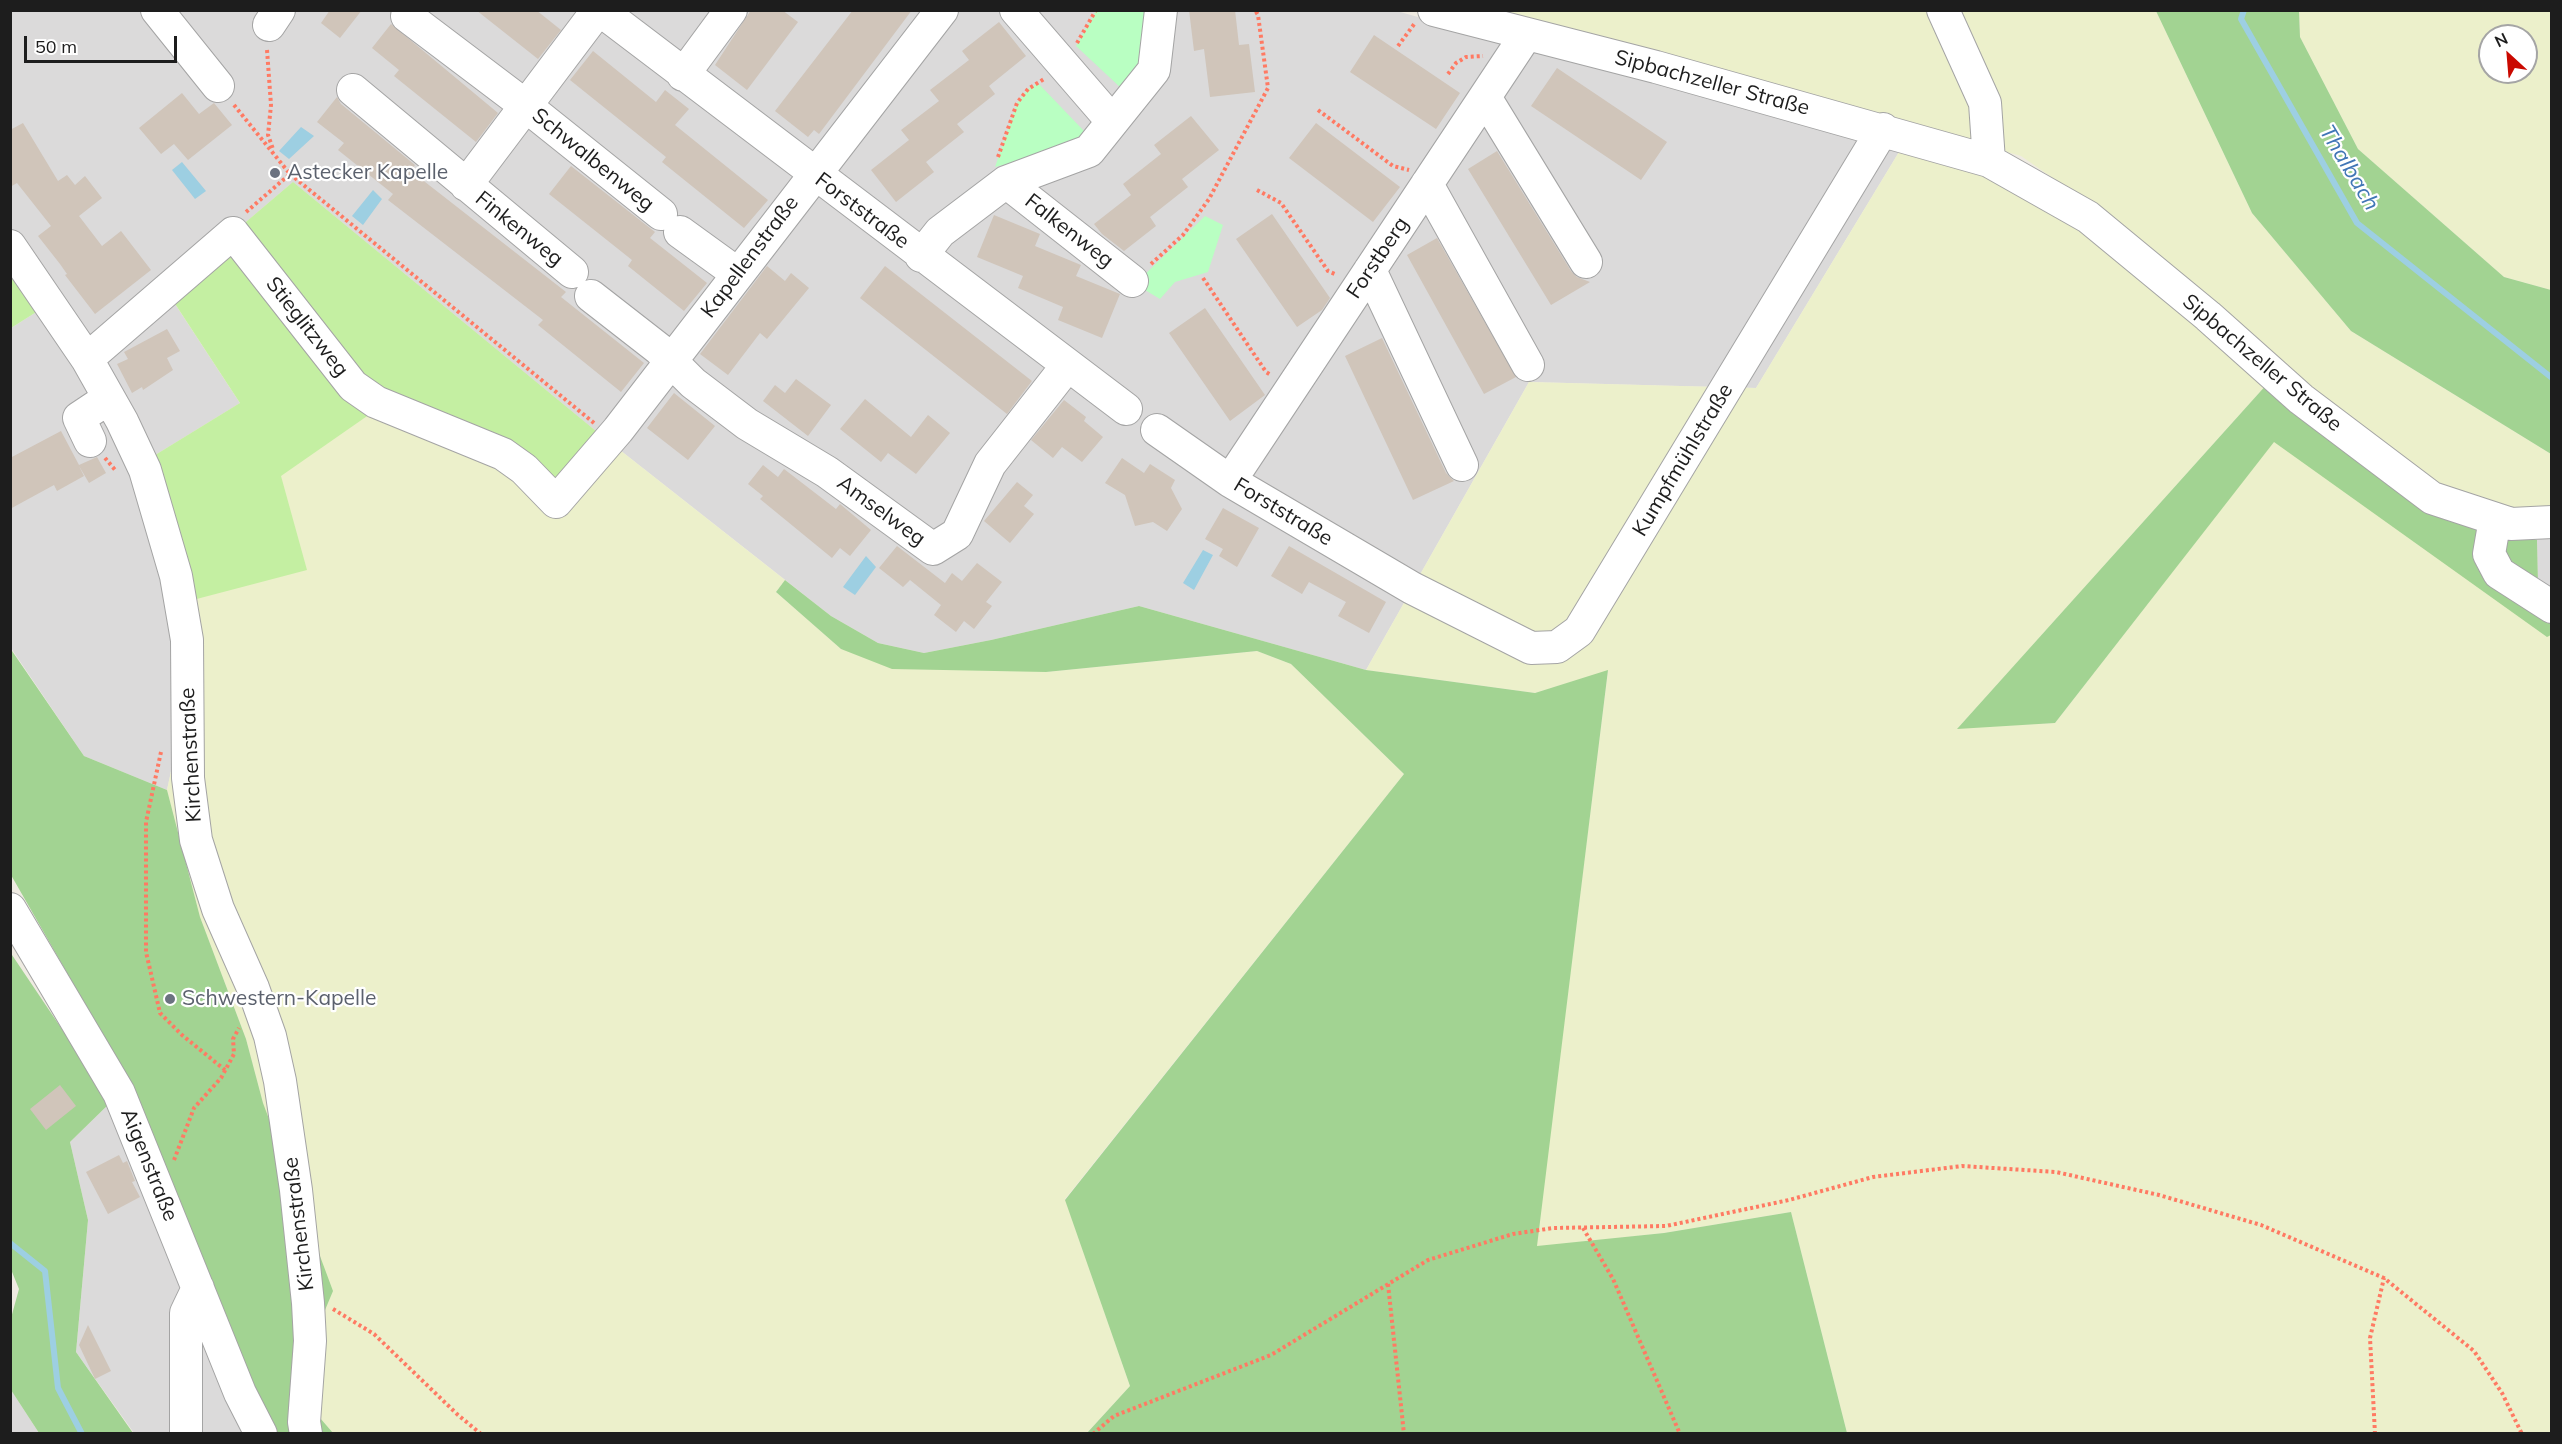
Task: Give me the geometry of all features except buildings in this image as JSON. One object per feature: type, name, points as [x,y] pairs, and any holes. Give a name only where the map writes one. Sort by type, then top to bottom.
[{"type":"street","points":[[157,10],[218,86]]},
{"type":"street","name":"Forststraße","points":[[599,10],[1126,409]]},
{"type":"street","name":"Schwalbenweg","points":[[526,106],[599,10]]},
{"type":"street","points":[[683,75],[731,10]]},
{"type":"street","name":"Kapellenstraße","points":[[556,502],[618,430],[942,10]]},
{"type":"street","points":[[1017,10],[1112,121]]},
{"type":"street","name":"Falkenweg","points":[[921,256],[940,232],[1001,174],[1089,151],[1154,70],[1161,10]]},
{"type":"street","points":[[1943,10],[1985,103],[1989,161]]},
{"type":"street","name":"Sipbachzeller Straße","points":[[1426,15],[1526,35],[1667,70],[1883,129],[1989,161],[2088,217],[2208,316],[2301,399],[2432,498],[2511,524],[2552,522]]},
{"type":"street","name":"Schwalbenweg","points":[[407,16],[526,106],[738,274]]},
{"type":"street","name":"Forstberg","points":[[1230,481],[1526,35]]},
{"type":"street","name":"Finkenweg","points":[[353,90],[671,361]]},
{"type":"street","points":[[1485,97],[1586,262]]},
{"type":"street","name":"Finkenweg","points":[[466,185],[526,106]]},
{"type":"street","name":"Kumpfmühlstraße","points":[[1412,588],[1531,648],[1557,647],[1579,631],[1883,129]]},
{"type":"street","name":"Falkenweg","points":[[1001,174],[1132,281]]},
{"type":"street","points":[[1430,180],[1528,365]]},
{"type":"street","points":[[87,359],[233,233]]},
{"type":"street","name":"Stieglitzweg","points":[[233,233],[353,387],[376,402],[503,454],[524,469],[556,502]]},
{"type":"street","name":"Kirchenstraße","points":[[10,246],[87,359],[109,398],[145,470],[176,576],[187,640],[188,778],[196,840],[219,909],[253,988],[270,1036],[280,1081],[296,1190],[308,1303],[310,1341],[304,1422],[306,1434]]},
{"type":"street","points":[[1365,277],[1462,465]]},
{"type":"street","name":"Amselweg","points":[[671,361],[693,383],[747,424],[827,472],[933,549],[957,534],[990,464],[1067,366]]},
{"type":"street","points":[[90,441],[79,418],[109,398]]},
{"type":"street","name":"Forststraße","points":[[1157,430],[1230,481],[1412,588]]},
{"type":"street","points":[[2495,519],[2489,554],[2499,573],[2552,607]]},
{"type":"street","name":"Aigenstraße","points":[[10,909],[119,1093],[240,1393],[261,1434]]},
{"type":"street","points":[[186,1434],[186,1313],[198,1288]]},
{"type":"path","points":[[1001,174],[1017,104],[1028,89],[1064,66],[1096,10]]},
{"type":"path","points":[[1132,281],[1183,235],[1209,200],[1268,88],[1258,15],[1255,10]]},
{"type":"path","points":[[1398,46],[1426,15]]},
{"type":"path","points":[[274,18],[267,47],[271,105],[268,135],[274,153]]},
{"type":"path","points":[[1448,74],[1456,63],[1466,57],[1478,55],[1492,58],[1505,66]]},
{"type":"path","points":[[218,86],[290,174],[603,430],[618,430]]},
{"type":"path","points":[[1318,110],[1393,166],[1430,180]]},
{"type":"path","points":[[233,233],[234,224],[290,174]]},
{"type":"path","points":[[1257,190],[1281,203],[1328,271],[1365,277]]},
{"type":"path","points":[[1203,278],[1266,372],[1293,385]]},
{"type":"path","points":[[90,441],[118,474]]},
{"type":"path","points":[[163,742],[146,822],[146,952],[160,1013],[182,1035],[225,1070]]},
{"type":"path","points":[[162,1195],[194,1108],[225,1070],[234,1054],[233,1039],[243,1022],[253,988]]},
{"type":"path","points":[[1093,1434],[1114,1416],[1271,1355],[1428,1260],[1512,1234],[1552,1228],[1666,1226],[1789,1200],[1873,1177],[1962,1166],[2056,1172],[2158,1196],[2261,1225],[2384,1278],[2474,1351],[2502,1393],[2522,1434]]},
{"type":"path","points":[[1582,1228],[1613,1279],[1680,1434]]},
{"type":"path","points":[[2375,1434],[2370,1338],[2384,1278]]},
{"type":"path","points":[[1388,1284],[1404,1434]]},
{"type":"path","points":[[308,1303],[335,1310],[374,1334],[458,1415],[481,1434]]},
{"type":"shaded area","points":[[10,11],[1397,11],[1535,51],[1902,147],[1756,388],[1529,382],[1366,670],[1139,606],[924,653],[878,643],[831,616],[597,432],[166,290],[240,403],[199,641],[167,790],[84,756],[11,648],[11,328],[38,311],[11,271]]},
{"type":"shaded area","points":[[2551,536],[2551,593],[2538,584],[2537,540]]},
{"type":"shaded area","points":[[111,1102],[244,1433],[134,1433],[76,1352],[88,1220],[70,1142]]},
{"type":"shaded area","points":[[11,1390],[39,1433],[11,1433]]},
{"type":"green space","points":[[1096,11],[1147,11],[1139,67],[1122,89],[1076,46]]},
{"type":"green space","points":[[1488,11],[2156,11],[2252,213],[2351,331],[2551,454],[2551,506],[2512,508],[2438,484],[2307,392],[2096,208],[2021,156],[1719,71]]},
{"type":"green space","points":[[2156,11],[2299,11],[2300,37],[2358,149],[2504,277],[2551,290],[2551,454],[2351,331],[2252,213]]},
{"type":"green space","points":[[2299,11],[2551,11],[2551,290],[2504,277],[2358,149],[2300,37]]},
{"type":"green space","points":[[1038,83],[1084,131],[1075,146],[995,167],[1017,103],[1028,89]]},
{"type":"green space","points":[[1902,147],[2043,196],[2268,383],[1958,728],[2055,723],[2274,441],[2547,636],[2551,635],[2551,1433],[1847,1433],[1791,1212],[1664,1233],[1536,1247],[1608,671],[1535,693],[1366,670],[1529,382],[1756,388]]},
{"type":"green space","points":[[293,182],[597,432],[785,580],[776,592],[841,649],[1046,672],[1257,651],[1291,664],[1404,774],[1065,1199],[1130,1386],[1087,1433],[333,1433],[314,1411],[263,1103],[246,1039],[200,917],[167,790],[199,641],[152,457],[240,403],[166,290]]},
{"type":"green space","points":[[293,182],[608,441],[556,502],[524,469],[383,405],[281,476],[307,570],[189,601],[152,457],[240,403],[166,290]]},
{"type":"green space","points":[[1205,216],[1223,225],[1208,272],[1175,282],[1160,299],[1135,284]]},
{"type":"green space","points":[[10,271],[38,311],[11,328],[10,328]]},
{"type":"green space","points":[[2268,383],[2430,508],[2537,540],[2538,583],[2551,593],[2551,635],[2547,637],[2274,442],[2055,723],[1957,729]]},
{"type":"green space","points":[[785,580],[831,616],[878,643],[924,653],[1139,606],[1366,670],[1535,693],[1608,670],[1537,1246],[1664,1233],[1791,1212],[1847,1433],[1087,1433],[1130,1386],[1065,1200],[1404,774],[1291,664],[1257,651],[1046,672],[892,669],[841,649],[776,592]]},
{"type":"green space","points":[[10,648],[84,756],[167,790],[200,917],[246,1039],[263,1103],[333,1291],[315,1334],[314,1411],[333,1433],[273,1433],[130,1083],[11,875]]},
{"type":"green space","points":[[10,952],[111,1102],[70,1142],[88,1220],[76,1352],[133,1433],[39,1433],[11,1390],[11,1318],[19,1289],[10,1267]]},
{"type":"water","points":[[301,127],[314,136],[289,159],[279,151]]},
{"type":"water","points":[[182,162],[206,191],[195,199],[172,170]]},
{"type":"water","points":[[373,190],[382,199],[363,225],[352,216]]},
{"type":"water","points":[[1203,550],[1213,555],[1194,590],[1183,583]]},
{"type":"water","points":[[866,556],[876,567],[855,595],[843,587]]},
{"type":"waterway","name":"Thalbach","points":[[2244,10],[2241,19],[2357,223],[2552,378]]},
{"type":"waterway","points":[[10,1243],[45,1271],[58,1388],[82,1434]]},
{"type":"place","name":"Astecker Kapelle","points":[[275,173]]},
{"type":"place","name":"Schwestern-Kapelle","points":[[170,999]]}]
